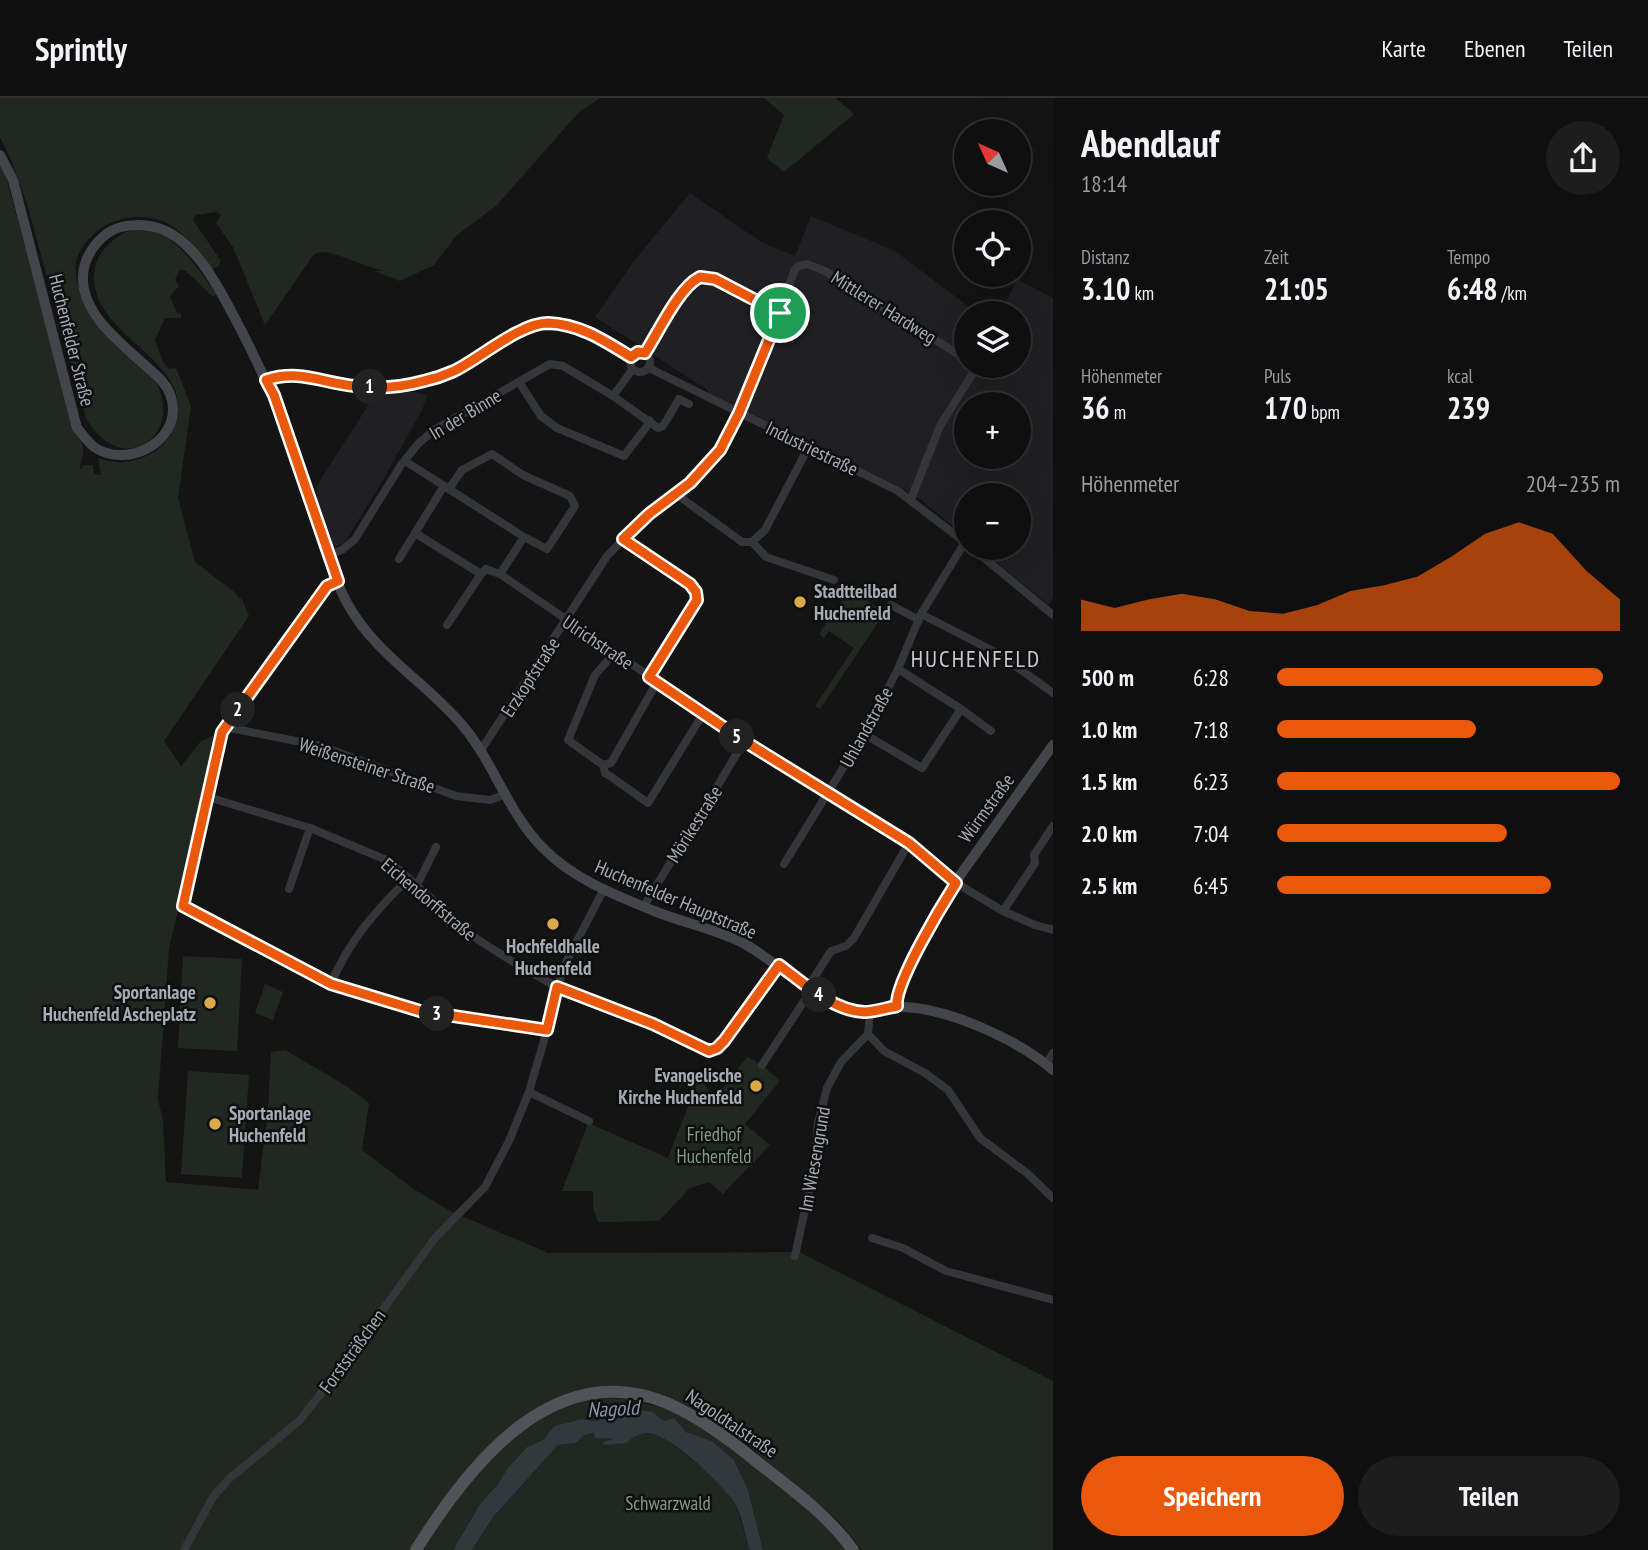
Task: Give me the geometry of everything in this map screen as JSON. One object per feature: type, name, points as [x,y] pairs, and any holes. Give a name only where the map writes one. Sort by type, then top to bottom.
[{"type":"main road","name":"Huchenfelder Straße","points":[[0,155],[13,180],[72,415],[77,428],[94,446],[116,455],[141,452],[158,441],[171,420],[172,398],[161,379],[116,340],[98,319],[84,293],[83,269],[89,254],[101,237],[117,227],[135,225],[161,229],[186,245],[211,276],[266,380],[289,441]]},
{"type":"main road","name":"Huchenfelder Hauptstraße","points":[[289,441],[327,555],[359,622],[374,641],[444,707],[481,750],[515,811],[539,845],[575,875],[645,906],[726,935],[846,1008],[870,1011],[897,1006],[918,1008],[1002,1035],[1049,1067]]},
{"type":"main road","name":"Würmstraße","points":[[897,1006],[898,992],[925,936],[956,883],[1053,745]]},
{"type":"main road","name":"Nagoldtalstraße","points":[[416,1550],[464,1481],[497,1445],[520,1425],[568,1399],[617,1393],[667,1403],[714,1430],[797,1494],[832,1526],[853,1550]]},
{"type":"street","name":"Mittlerer Hardweg","points":[[798,266],[807,264],[825,271],[954,352]]},
{"type":"street","name":"Erzkopfstraße","points":[[481,750],[607,556],[649,514],[690,483],[720,450],[739,413],[780,313],[790,280],[798,266]]},
{"type":"street","points":[[645,353],[684,291],[692,281],[700,277],[715,279],[780,313]]},
{"type":"street","points":[[266,380],[297,374],[354,386],[385,387],[422,382],[453,371],[504,340],[544,323],[585,330],[631,357]]},
{"type":"street","points":[[638,352],[645,353],[650,361],[649,368],[640,373],[632,370],[631,357],[638,352]]},
{"type":"street","name":"In der Binne","points":[[327,555],[342,550],[355,539],[405,461],[434,429],[550,364],[556,363],[613,396]]},
{"type":"street","name":"Industriestraße","points":[[649,368],[911,499],[954,533]]},
{"type":"street","points":[[632,370],[613,396],[649,419],[658,428],[663,426],[675,397],[689,404]]},
{"type":"street","points":[[911,499],[940,426],[970,378]]},
{"type":"street","points":[[519,382],[541,416],[557,428],[624,456],[649,419]]},
{"type":"street","points":[[676,494],[742,542],[752,542],[765,530],[808,448]]},
{"type":"street","points":[[399,559],[415,533],[447,488],[462,470],[492,454],[523,475],[570,496],[574,499],[575,506],[547,549],[524,537],[447,488],[405,461]]},
{"type":"street","points":[[415,533],[481,574]]},
{"type":"street","points":[[447,625],[481,574],[486,569],[500,574],[524,537]]},
{"type":"street","points":[[623,539],[690,584],[696,592],[697,600],[649,677]]},
{"type":"street","points":[[752,542],[766,557],[834,580]]},
{"type":"street","name":"Uhlandstraße","points":[[784,864],[864,734],[898,669],[920,617],[957,560]]},
{"type":"street","name":"Industriestraße","points":[[988,560],[1052,611]]},
{"type":"street","name":"Ulrichstraße","points":[[500,574],[744,741],[909,843],[956,883],[1003,911],[1053,930]]},
{"type":"street","points":[[338,581],[327,586],[225,727],[183,906],[331,984],[420,1011],[547,1030]]},
{"type":"street","points":[[891,605],[999,654],[1053,693]]},
{"type":"street","points":[[615,652],[595,675],[568,740],[603,765],[605,773],[648,803],[703,714]]},
{"type":"street","points":[[898,669],[991,731]]},
{"type":"street","points":[[603,765],[611,762],[657,682]]},
{"type":"street","points":[[864,734],[922,768],[961,709]]},
{"type":"street","name":"Weißensteiner Straße","points":[[225,727],[321,746],[457,796],[490,800],[506,794]]},
{"type":"street","name":"Mörikestraße","points":[[645,906],[744,741]]},
{"type":"street","name":"Eichendorffstraße","points":[[208,797],[310,828],[389,861],[449,917],[477,939],[557,987],[653,1024],[709,1051],[724,1041],[779,965]]},
{"type":"street","points":[[1003,911],[1035,863],[1034,855],[1053,827]]},
{"type":"street","points":[[289,889],[310,828]]},
{"type":"street","points":[[762,1065],[831,951],[846,946],[855,938],[909,843]]},
{"type":"street","points":[[416,885],[436,847]]},
{"type":"street","points":[[331,984],[341,960],[358,933],[409,878]]},
{"type":"street","name":"Forststräßchen","points":[[184,1550],[213,1497],[229,1479],[299,1421],[435,1238],[485,1187],[509,1141],[529,1092],[557,987],[567,960],[604,889]]},
{"type":"street","points":[[870,1011],[868,1034],[884,1051],[925,1073],[948,1090],[980,1138],[1028,1174],[1053,1198]]},
{"type":"street","name":"Im Wiesengrund","points":[[795,1256],[813,1172],[818,1123],[827,1088],[841,1062],[868,1034]]},
{"type":"street","points":[[1049,1067],[1053,1053]]},
{"type":"street","points":[[529,1092],[589,1121]]},
{"type":"street","points":[[872,1238],[904,1248],[946,1271],[1053,1300]]},
{"type":"shaded area","points":[[690,193],[761,242],[795,256],[811,216],[895,251],[961,301],[954,301],[954,378],[1031,378],[1031,301],[1007,301],[1013,287],[1031,286],[1053,298],[1053,597],[1049,605],[994,560],[1031,560],[1031,483],[954,483],[954,527],[905,490],[720,402],[703,387],[595,317],[634,261]]},
{"type":"shaded area","points":[[414,392],[427,395],[423,408],[345,542],[331,549],[316,487],[376,393]]},
{"type":"shaded area","points":[[634,1409],[653,1412],[664,1421],[674,1418],[686,1432],[712,1441],[734,1460],[748,1490],[763,1550],[750,1550],[741,1518],[732,1500],[703,1469],[670,1442],[647,1433],[634,1437],[627,1443],[604,1445],[603,1442],[613,1439],[595,1438],[594,1433],[584,1435],[576,1443],[558,1445],[494,1516],[472,1550],[453,1550],[480,1504],[527,1447],[543,1440],[554,1426],[581,1419],[597,1421],[611,1412]]},
{"type":"green space","points":[[0,98],[600,98],[579,112],[497,205],[456,236],[434,265],[400,281],[374,271],[385,271],[338,255],[321,252],[314,254],[265,325],[233,247],[216,223],[221,214],[216,212],[195,215],[193,220],[221,261],[219,266],[212,269],[186,238],[167,223],[141,217],[114,221],[103,227],[83,246],[77,258],[76,276],[82,301],[98,328],[157,384],[163,403],[162,421],[155,435],[144,444],[131,448],[116,446],[100,436],[86,418],[27,204],[0,137]]},
{"type":"green space","points":[[764,98],[835,98],[854,114],[784,172],[767,158],[784,115]]},
{"type":"green space","points":[[0,166],[6,177],[76,434],[82,444],[80,470],[84,465],[93,465],[94,474],[101,475],[98,458],[132,461],[159,448],[174,429],[178,402],[172,384],[161,368],[114,323],[102,306],[94,275],[98,258],[109,244],[126,232],[141,228],[156,232],[183,252],[216,294],[213,297],[186,271],[180,269],[175,280],[179,286],[170,296],[181,318],[165,318],[155,340],[163,362],[169,369],[176,368],[191,406],[178,498],[195,562],[243,601],[249,616],[164,741],[181,766],[201,741],[218,733],[216,745],[212,745],[211,752],[214,753],[169,949],[158,1099],[163,1121],[166,1182],[258,1190],[268,1112],[271,1052],[285,1050],[348,1087],[369,1103],[362,1150],[415,1190],[450,1211],[548,1253],[799,1252],[1053,1381],[1053,1550],[862,1550],[838,1521],[751,1448],[714,1421],[673,1399],[636,1390],[612,1390],[521,1420],[414,1550],[0,1550]]},
{"type":"green space","points":[[850,589],[885,612],[820,709],[815,706],[854,648],[829,631],[824,638],[819,634]]},
{"type":"green space","name":"Sportanlage Huchenfeld Ascheplatz","points":[[183,956],[242,959],[237,1051],[178,1048]]},
{"type":"green space","points":[[265,984],[283,992],[273,1020],[255,1013]]},
{"type":"green space","name":"Friedhof Huchenfeld","points":[[747,1057],[761,1064],[780,1081],[745,1124],[770,1145],[723,1194],[709,1182],[690,1188],[659,1221],[598,1222],[593,1208],[593,1191],[562,1191],[588,1123],[668,1158],[700,1076],[714,1099]]},
{"type":"green space","name":"Sportanlage Huchenfeld","points":[[188,1071],[249,1075],[242,1178],[181,1174]]},
{"type":"green space","points":[[606,1398],[627,1399],[672,1410],[720,1439],[819,1517],[849,1550],[763,1550],[748,1490],[734,1460],[712,1441],[686,1432],[674,1418],[664,1421],[653,1412],[611,1412],[597,1421],[580,1419],[554,1426],[543,1440],[527,1447],[507,1469],[480,1504],[453,1550],[424,1550],[476,1474],[521,1431],[547,1414],[575,1403]]},
{"type":"green space","name":"Schwarzwald","points":[[595,1433],[595,1438],[615,1439],[640,1433],[660,1435],[703,1468],[722,1487],[736,1506],[750,1550],[472,1550],[494,1516],[558,1445],[576,1443],[584,1434]]},
{"type":"place","name":"Stadtteilbad Huchenfeld","points":[[800,602]]},
{"type":"place","name":"Hochfeldhalle Huchenfeld","points":[[553,924]]},
{"type":"place","name":"Sportanlage Huchenfeld Ascheplatz","points":[[210,1003]]},
{"type":"place","name":"Evangelische Kirche Huchenfeld","points":[[756,1086]]},
{"type":"place","name":"Sportanlage Huchenfeld","points":[[215,1124]]},
{"type":"district","name":"HUCHENFELD","points":[[976,659]]},
{"type":"route","points":[[700,277],[715,279],[780,313],[739,413],[720,450],[690,483],[649,514],[623,539],[690,584],[696,592],[697,600],[649,677],[744,741],[909,843],[956,883],[925,936],[898,992],[897,1006],[863,1012],[846,1008],[821,995],[779,965],[724,1041],[709,1051],[653,1024],[557,987],[547,1030],[420,1011],[331,984],[183,906],[222,732],[327,586],[338,581],[274,395],[266,380],[297,374],[354,386],[385,387],[422,382],[453,371],[504,340],[544,323],[585,330],[631,357],[638,352],[645,353],[684,291],[692,281],[700,277]]},
{"type":"water label","name":"Nagold","points":[[613,1409]]}]
